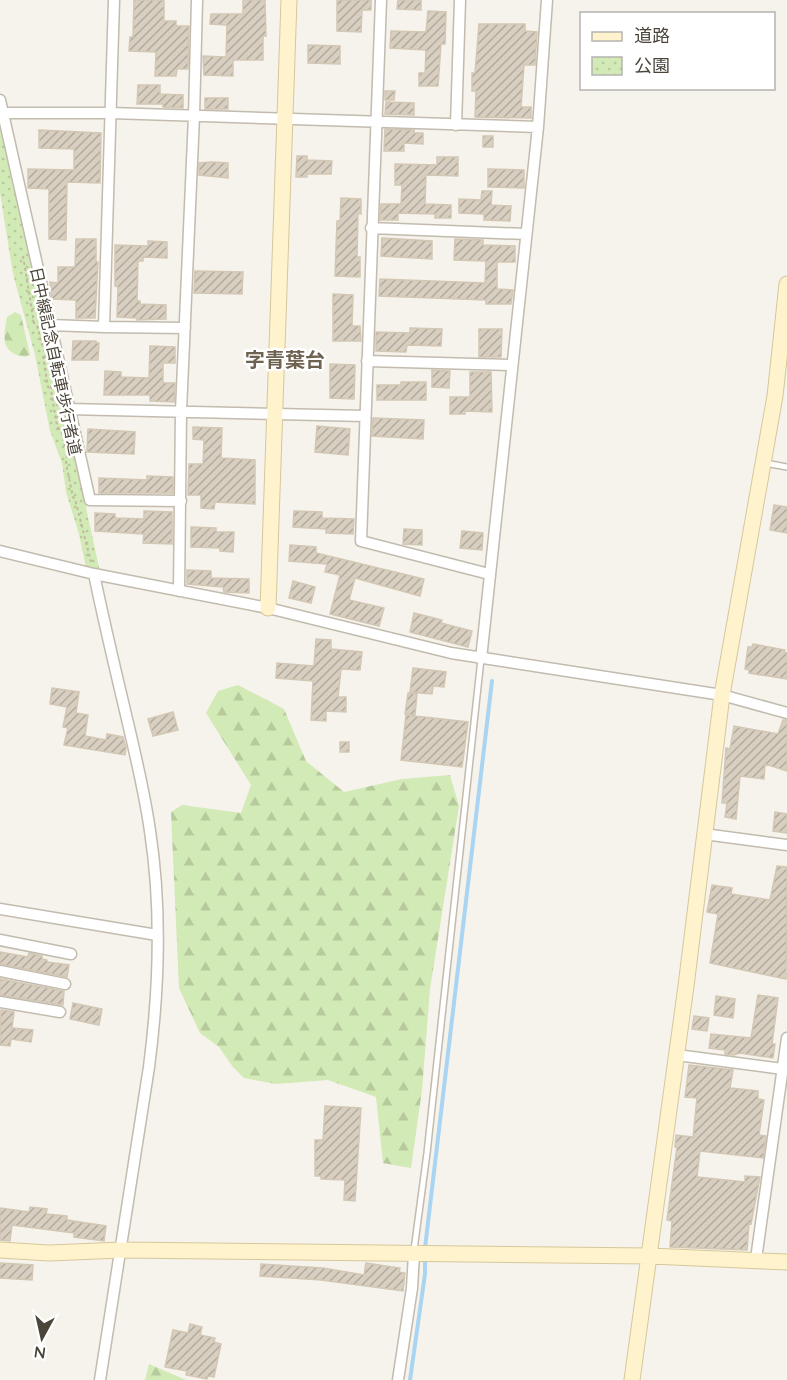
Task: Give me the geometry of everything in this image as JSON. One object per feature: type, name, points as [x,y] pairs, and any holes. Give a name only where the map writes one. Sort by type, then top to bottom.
[{"type":"street","points":[[104,327],[114,0]]},
{"type":"street","points":[[178,591],[181,411],[194,116],[196,0]]},
{"type":"street","points":[[268,608],[289,0]]},
{"type":"street","points":[[381,0],[361,542],[489,574]]},
{"type":"street","points":[[456,125],[459,0]]},
{"type":"street","points":[[481,659],[538,127],[547,0]]},
{"type":"street","points":[[0,100],[90,500],[180,501]]},
{"type":"street","points":[[2,112],[111,113],[538,127]]},
{"type":"street","points":[[371,228],[526,234]]},
{"type":"street","points":[[632,1380],[677,1055],[722,695],[764,463],[781,397],[787,284]]},
{"type":"street","points":[[50,325],[185,328]]},
{"type":"street","points":[[367,361],[512,365]]},
{"type":"street","points":[[68,408],[365,416]]},
{"type":"street","points":[[0,550],[94,574],[268,608],[481,659],[722,695],[787,713]]},
{"type":"street","points":[[94,574],[151,833],[157,935],[155,1022],[100,1380]]},
{"type":"street","points":[[704,834],[787,845]]},
{"type":"street","points":[[0,909],[157,935]]},
{"type":"street","points":[[0,940],[71,954]]},
{"type":"street","points":[[0,971],[65,984]]},
{"type":"street","points":[[0,1002],[60,1012]]},
{"type":"street","points":[[756,1259],[787,1038]]},
{"type":"street","points":[[677,1055],[783,1069]]},
{"type":"street","points":[[0,1250],[49,1253],[121,1250],[650,1256],[787,1262]]},
{"type":"street","points":[[398,1380],[412,1288],[414,1254]]},
{"type":"lane","points":[[764,463],[787,467]]},
{"type":"lane","points":[[414,1254],[429,1141],[481,659]]},
{"type":"path","name":"日中線記念自転車歩行者道","points":[[22,254],[31,295],[29,301],[52,386],[57,426],[62,433],[68,457],[66,464],[73,497],[94,574]]},
{"type":"green space","points":[[0,124],[100,572],[86,568],[79,534],[66,492],[62,463],[50,431],[35,355],[13,274],[0,193]]},
{"type":"green space","points":[[15,312],[21,315],[30,355],[26,357],[14,354],[6,346],[7,317]]},
{"type":"green space","points":[[238,685],[284,709],[306,761],[344,792],[402,779],[450,775],[459,806],[430,989],[422,1090],[411,1168],[383,1163],[376,1097],[328,1080],[276,1084],[244,1078],[219,1047],[200,1033],[179,988],[171,812],[182,805],[241,813],[251,785],[206,713],[218,691]]},
{"type":"green space","points":[[149,1364],[186,1380],[145,1380]]},
{"type":"building","points":[[134,0],[164,0],[164,21],[176,21],[176,26],[189,26],[188,69],[177,69],[176,76],[155,76],[156,52],[129,51],[130,37],[133,37]]},
{"type":"building","points":[[243,0],[265,0],[266,36],[263,36],[263,60],[233,60],[233,76],[204,75],[203,56],[226,57],[227,25],[210,24],[211,14],[243,14]]},
{"type":"building","points":[[337,0],[371,0],[371,10],[362,10],[361,32],[337,31]]},
{"type":"building","points":[[398,0],[421,0],[421,10],[397,9]]},
{"type":"building","points":[[428,11],[446,12],[445,44],[441,44],[438,86],[419,86],[419,73],[425,73],[426,50],[390,48],[391,31],[426,32]]},
{"type":"building","points":[[479,24],[525,24],[525,31],[537,32],[535,65],[524,65],[521,107],[531,107],[531,118],[475,117],[476,91],[472,91],[472,73],[475,73]]},
{"type":"building","points":[[308,45],[340,46],[340,64],[308,63]]},
{"type":"building","points":[[138,85],[160,85],[160,94],[183,95],[183,108],[163,107],[163,104],[137,104]]},
{"type":"building","points":[[385,91],[395,91],[394,100],[385,100]]},
{"type":"building","points":[[205,98],[228,98],[228,109],[205,109]]},
{"type":"building","points":[[386,102],[414,103],[414,115],[385,114]]},
{"type":"building","points":[[385,129],[414,130],[414,133],[423,133],[423,144],[404,143],[404,151],[384,151]]},
{"type":"building","points":[[39,130],[101,133],[100,183],[67,182],[66,240],[49,239],[49,189],[28,188],[28,169],[74,170],[74,149],[39,148]]},
{"type":"building","points":[[483,136],[493,136],[493,147],[483,147]]},
{"type":"building","points":[[297,156],[307,156],[307,160],[332,161],[331,174],[307,174],[307,177],[296,177]]},
{"type":"building","points":[[437,157],[458,157],[458,176],[426,175],[425,204],[451,205],[451,218],[435,218],[435,214],[398,213],[398,220],[380,220],[381,204],[401,204],[402,185],[395,185],[395,164],[437,165]]},
{"type":"building","points":[[199,163],[228,163],[228,178],[199,175]]},
{"type":"building","points":[[488,169],[524,170],[524,188],[488,187]]},
{"type":"building","points":[[482,191],[492,191],[491,205],[511,206],[510,221],[484,220],[484,214],[459,213],[459,199],[481,200]]},
{"type":"building","points":[[341,198],[361,199],[361,214],[358,213],[357,257],[360,257],[360,277],[335,276],[337,221],[340,221]]},
{"type":"building","points":[[382,238],[432,241],[432,259],[381,256]]},
{"type":"building","points":[[76,239],[96,239],[96,262],[98,262],[95,318],[76,318],[76,300],[52,299],[50,282],[58,283],[58,267],[75,267]]},
{"type":"building","points":[[455,239],[483,240],[483,245],[515,246],[515,262],[497,262],[497,289],[513,290],[511,304],[486,304],[486,300],[379,296],[380,279],[485,283],[486,261],[454,260]]},
{"type":"building","points":[[148,241],[167,242],[167,258],[143,257],[143,261],[138,261],[137,301],[140,301],[140,304],[166,305],[166,319],[137,320],[137,318],[117,317],[118,287],[115,286],[115,245],[148,246]]},
{"type":"building","points":[[195,271],[243,272],[242,294],[194,293]]},
{"type":"building","points":[[333,294],[353,295],[352,326],[360,326],[361,341],[333,341]]},
{"type":"building","points":[[410,328],[442,329],[441,346],[407,345],[406,352],[376,351],[376,332],[410,333]]},
{"type":"building","points":[[479,329],[502,329],[501,357],[479,357]]},
{"type":"building","points":[[73,341],[99,343],[98,360],[72,360]]},
{"type":"building","points":[[150,346],[175,347],[175,363],[163,363],[163,383],[175,383],[174,402],[150,401],[150,395],[104,395],[105,371],[121,372],[121,377],[149,378]]},
{"type":"building","points":[[330,364],[355,365],[354,399],[330,398]]},
{"type":"building","points":[[432,370],[450,371],[449,388],[432,387]]},
{"type":"building","points":[[470,372],[491,372],[492,412],[465,411],[465,414],[450,414],[450,397],[470,397]]},
{"type":"building","points":[[401,382],[426,382],[426,400],[377,400],[377,385],[401,385]]},
{"type":"building","points":[[373,418],[424,420],[423,439],[372,436]]},
{"type":"building","points":[[317,426],[350,429],[348,455],[315,452]]},
{"type":"building","points":[[193,427],[222,428],[221,458],[255,460],[255,504],[215,502],[214,509],[201,508],[201,495],[188,495],[189,464],[203,464],[204,440],[193,439]]},
{"type":"building","points":[[88,429],[135,432],[134,454],[87,452]]},
{"type":"building","points":[[147,476],[173,477],[173,493],[99,493],[99,478],[147,480]]},
{"type":"building","points":[[774,505],[787,507],[787,533],[770,530]]},
{"type":"building","points":[[144,511],[172,512],[172,544],[143,543],[144,534],[95,531],[95,513],[115,514],[115,518],[144,519]]},
{"type":"building","points":[[294,511],[322,512],[322,518],[354,519],[353,534],[326,533],[326,529],[293,527]]},
{"type":"building","points":[[191,527],[216,528],[216,532],[234,532],[233,552],[220,551],[220,548],[191,547]]},
{"type":"building","points":[[404,529],[422,530],[422,545],[403,544]]},
{"type":"building","points":[[462,531],[483,533],[482,550],[460,548]]},
{"type":"building","points":[[290,545],[316,547],[316,553],[424,579],[420,596],[355,578],[349,600],[384,608],[379,626],[330,614],[340,575],[325,572],[327,564],[289,561]]},
{"type":"building","points":[[187,570],[211,571],[211,578],[249,579],[249,593],[224,592],[223,587],[187,584]]},
{"type":"building","points":[[293,581],[315,587],[311,603],[289,598]]},
{"type":"building","points":[[414,613],[472,631],[468,647],[410,632]]},
{"type":"building","points":[[316,639],[331,640],[331,649],[362,652],[360,670],[341,669],[338,697],[346,697],[346,712],[326,711],[326,721],[311,720],[313,681],[276,678],[277,663],[314,666]]},
{"type":"building","points":[[753,644],[785,650],[787,679],[749,673],[749,670],[745,669],[748,647],[752,647]]},
{"type":"building","points":[[413,668],[446,672],[444,687],[433,686],[432,694],[410,692]]},
{"type":"building","points":[[52,688],[79,692],[76,713],[88,715],[85,736],[106,740],[107,734],[123,737],[125,755],[64,745],[68,728],[63,727],[67,707],[50,704]]},
{"type":"building","points":[[408,693],[417,694],[415,715],[405,714]]},
{"type":"building","points":[[173,712],[178,730],[153,736],[148,719]]},
{"type":"building","points":[[406,715],[468,722],[462,767],[401,760]]},
{"type":"building","points":[[783,720],[787,720],[787,771],[765,764],[764,779],[740,776],[736,819],[725,817],[727,803],[722,803],[726,748],[730,749],[734,726],[778,734]]},
{"type":"building","points":[[340,742],[349,742],[349,752],[340,752]]},
{"type":"building","points":[[775,812],[787,814],[787,833],[773,831]]},
{"type":"building","points":[[777,866],[787,867],[786,979],[710,963],[718,914],[707,912],[712,885],[732,888],[731,894],[770,900]]},
{"type":"building","points":[[0,952],[28,957],[29,953],[42,956],[42,959],[47,962],[69,965],[67,977],[0,964]]},
{"type":"building","points":[[0,979],[64,991],[63,1005],[0,995]]},
{"type":"building","points":[[758,995],[778,998],[772,1044],[775,1044],[773,1058],[740,1053],[725,1054],[725,1050],[709,1048],[711,1034],[751,1038]]},
{"type":"building","points":[[716,996],[735,999],[733,1018],[714,1015]]},
{"type":"building","points":[[73,1003],[102,1009],[99,1025],[70,1019]]},
{"type":"building","points":[[1,1010],[14,1012],[12,1028],[33,1030],[31,1042],[11,1039],[10,1046],[0,1045]]},
{"type":"building","points":[[694,1016],[709,1018],[707,1031],[692,1029]]},
{"type":"building","points":[[689,1065],[733,1070],[730,1088],[758,1091],[758,1099],[764,1100],[759,1135],[766,1136],[763,1158],[700,1151],[697,1177],[745,1182],[745,1176],[760,1177],[751,1224],[749,1223],[747,1250],[670,1247],[672,1221],[667,1220],[677,1147],[675,1147],[676,1135],[693,1137],[697,1098],[685,1097]]},
{"type":"building","points":[[325,1106],[361,1108],[355,1201],[344,1200],[345,1180],[321,1179],[321,1176],[315,1176],[315,1140],[323,1140]]},
{"type":"building","points":[[30,1207],[47,1209],[46,1214],[67,1216],[67,1220],[106,1226],[104,1241],[74,1237],[74,1233],[12,1225],[10,1241],[0,1240],[0,1208],[29,1212]]},
{"type":"building","points":[[0,1263],[33,1265],[32,1280],[0,1278]]},
{"type":"building","points":[[366,1263],[400,1268],[399,1272],[405,1273],[403,1291],[321,1280],[260,1276],[261,1264],[323,1268],[364,1275]]},
{"type":"building","points":[[190,1324],[202,1327],[200,1335],[215,1338],[214,1342],[221,1344],[214,1377],[208,1376],[207,1379],[186,1375],[187,1371],[165,1367],[173,1330],[188,1333]]},
{"type":"waterway","points":[[425,1248],[492,681]]},
{"type":"waterway","points":[[410,1380],[425,1274],[425,1256]]},
{"type":"district","name":"字青葉台","points":[[285,360]]}]
